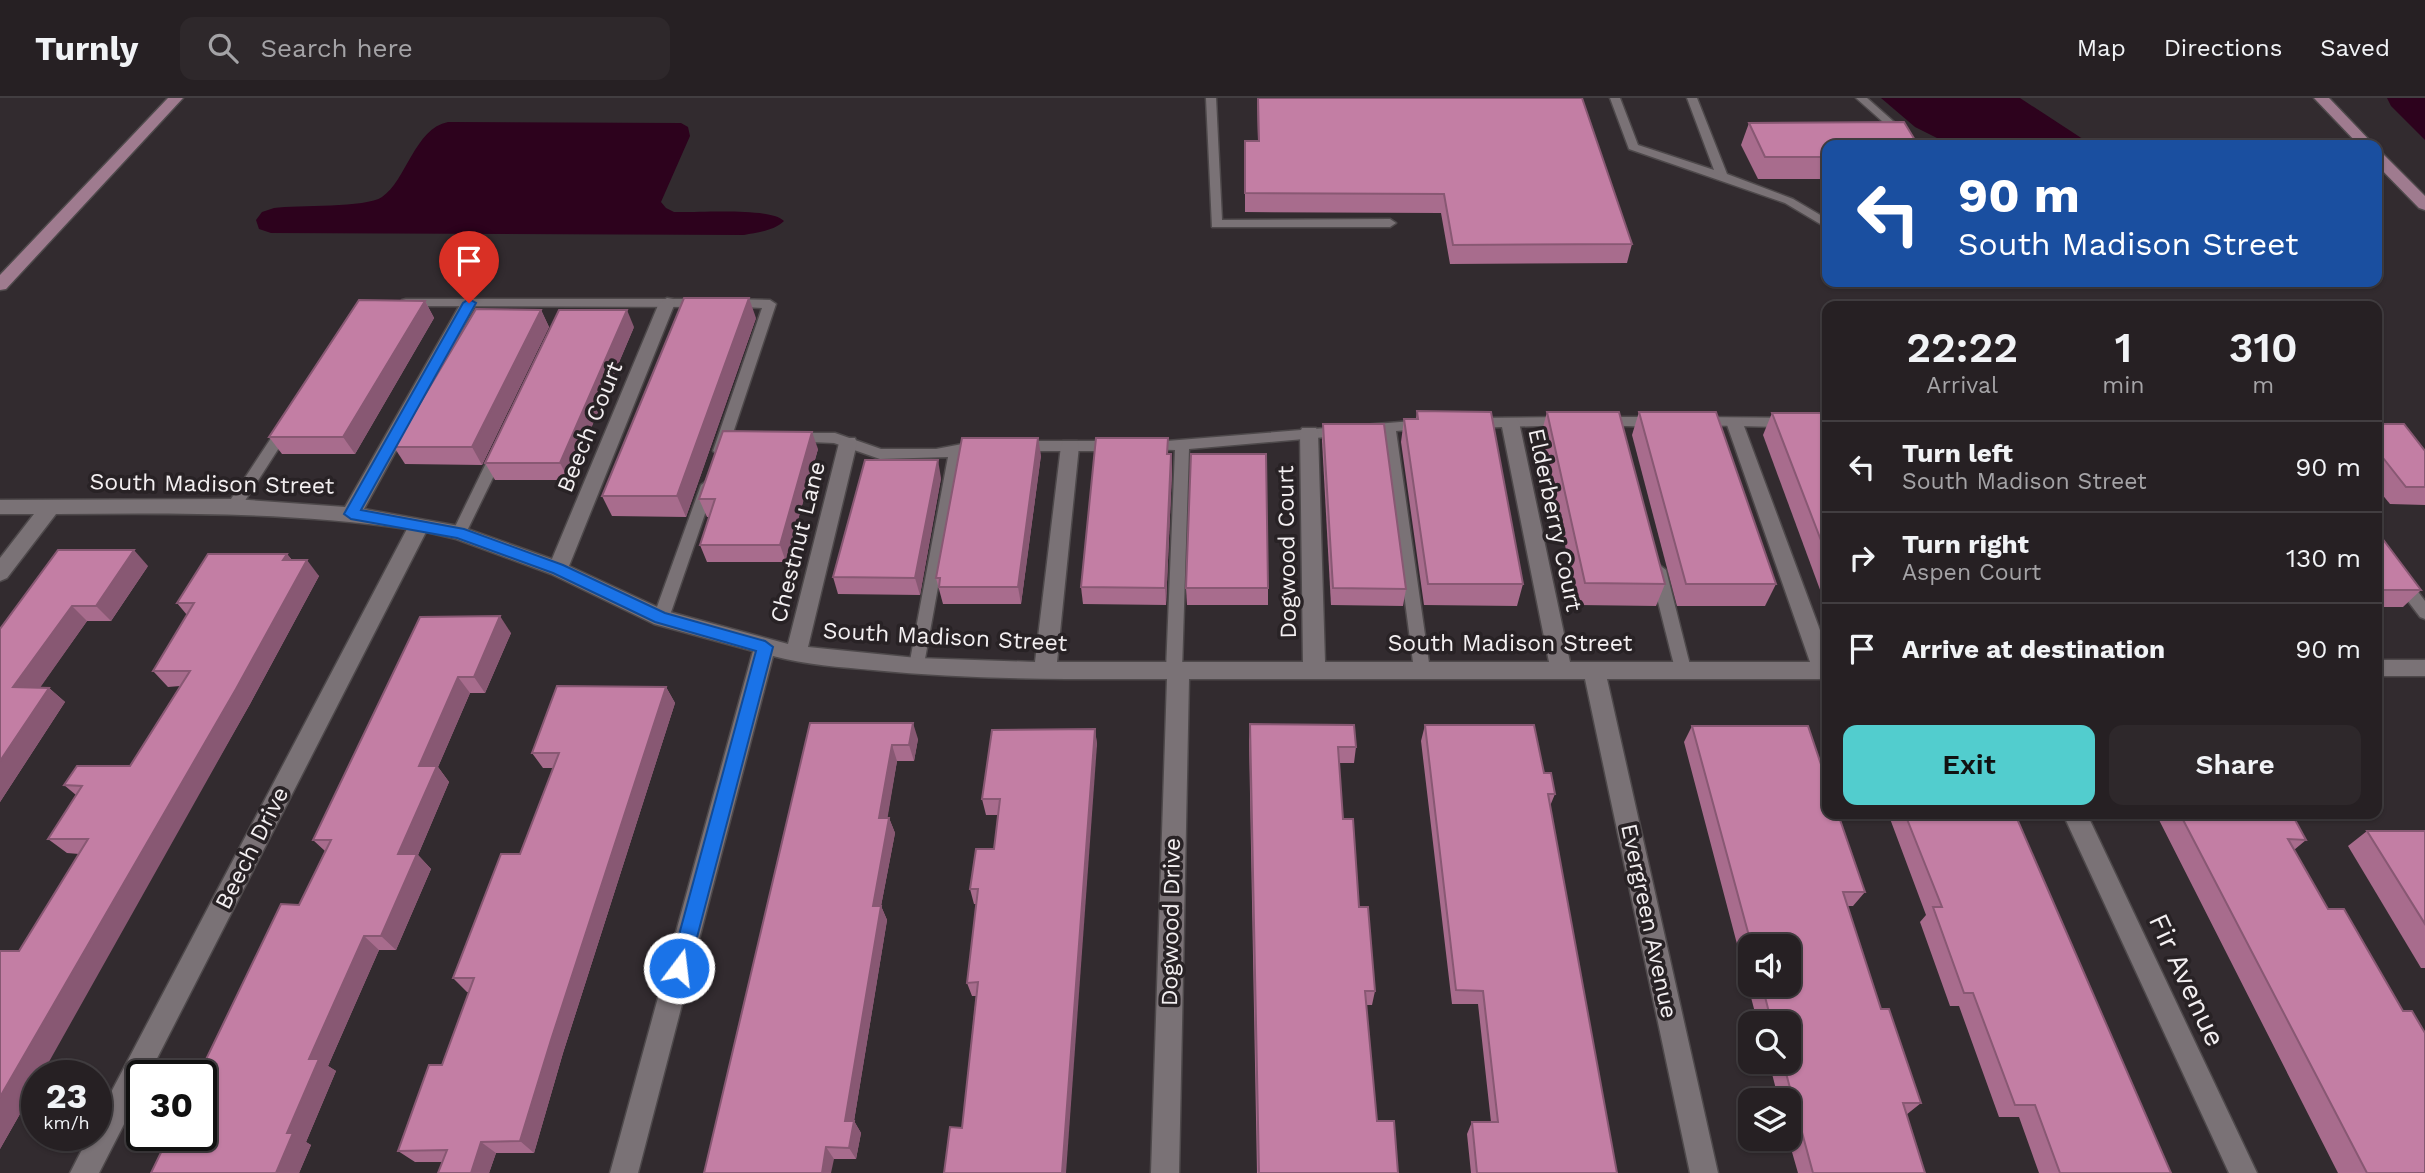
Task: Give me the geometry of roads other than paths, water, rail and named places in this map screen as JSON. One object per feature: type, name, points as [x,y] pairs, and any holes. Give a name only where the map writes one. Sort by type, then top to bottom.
[{"type":"street","points":[[0,285],[176,98]]},
{"type":"street","points":[[2321,98],[2362,140]]},
{"type":"street","points":[[2382,161],[2425,205]]},
{"type":"street","points":[[351,514],[469,303]]},
{"type":"street","name":"Beech Court","points":[[558,569],[667,303]]},
{"type":"street","name":"Elderberry Court","points":[[1510,422],[1560,669]]},
{"type":"street","points":[[1735,422],[1822,659]]},
{"type":"street","name":"Dogwood Court","points":[[1309,432],[1314,670]]},
{"type":"street","name":"Chestnut Lane","points":[[796,654],[848,443]]},
{"type":"street","points":[[1045,671],[1070,446]]},
{"type":"street","name":"South Madison Street","points":[[0,507],[234,506],[351,514],[419,524],[459,533],[558,569],[660,618],[796,654],[917,666],[1045,671],[1822,670]]},
{"type":"street","points":[[0,573],[50,507]]},
{"type":"street","name":"Beech Drive","points":[[84,1173],[419,524]]},
{"type":"street","points":[[624,1173],[765,647]]},
{"type":"street","points":[[2382,668],[2423,671]]},
{"type":"street","name":"Dogwood Drive","points":[[1165,1173],[1176,670]]},
{"type":"street","name":"Evergreen Avenue","points":[[1594,670],[1704,1173]]},
{"type":"street","name":"Fir Avenue","points":[[2077,819],[2243,1173]]},
{"type":"lane","points":[[1211,98],[1216,224],[1390,223]]},
{"type":"lane","points":[[1615,98],[1633,147],[1789,201],[1822,221]]},
{"type":"lane","points":[[1692,98],[1722,176]]},
{"type":"lane","points":[[1861,98],[1909,140]]},
{"type":"lane","points":[[391,303],[469,303],[567,309],[667,303],[770,304],[731,438],[713,470],[660,618]]},
{"type":"lane","points":[[234,506],[293,416]]},
{"type":"lane","points":[[780,438],[835,438],[880,453],[936,454],[999,446],[1182,445],[1309,432],[1450,424],[1585,422],[1621,428],[1677,422],[1822,423]]},
{"type":"lane","points":[[1389,427],[1422,670]]},
{"type":"lane","points":[[459,533],[506,436]]},
{"type":"lane","points":[[1176,670],[1182,445]]},
{"type":"lane","points":[[917,666],[956,450]]},
{"type":"lane","points":[[1653,552],[1683,669]]},
{"type":"lane","points":[[2382,555],[2425,613]]}]
